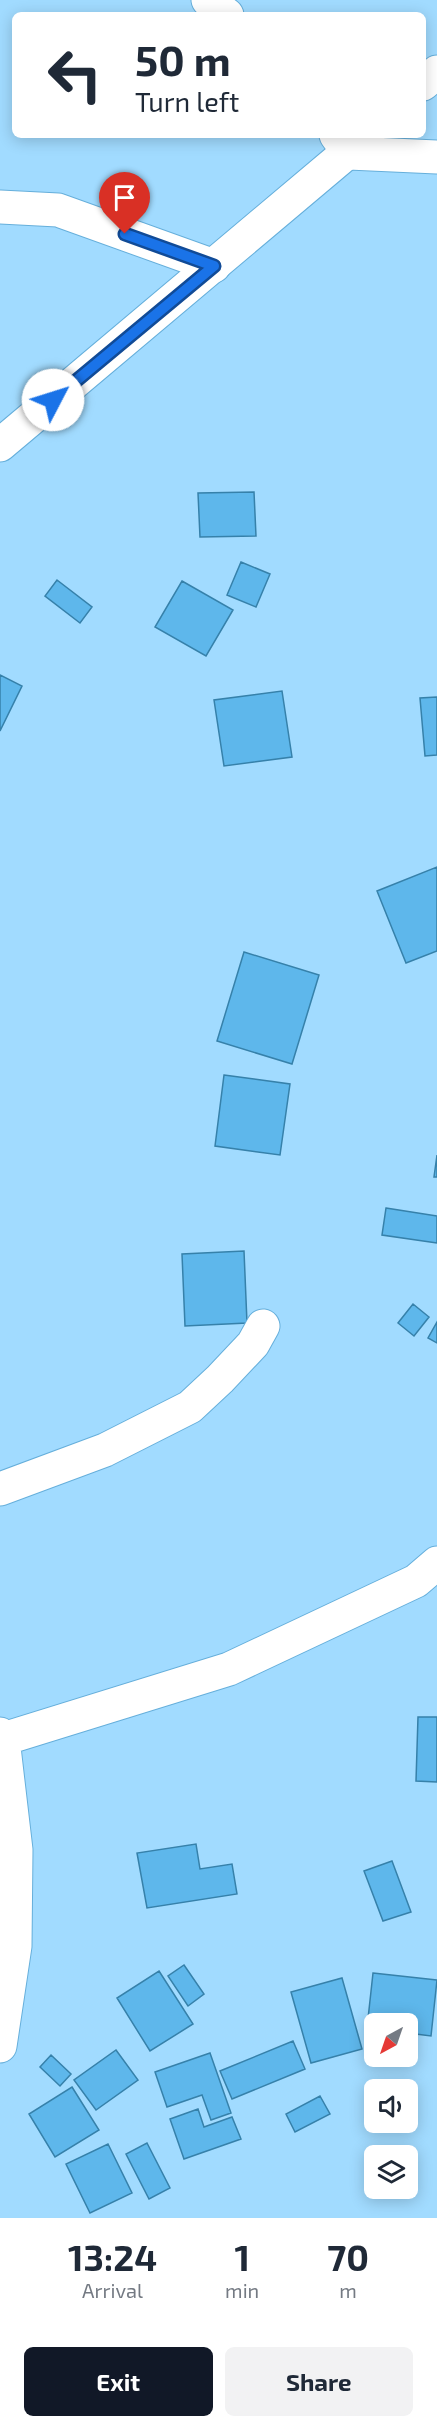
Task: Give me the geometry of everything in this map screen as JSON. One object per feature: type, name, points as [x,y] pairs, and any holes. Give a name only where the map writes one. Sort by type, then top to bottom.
[{"type":"street","points":[[208,0],[223,12]]},
{"type":"street","points":[[0,445],[214,266],[351,141],[437,157]]},
{"type":"street","points":[[0,207],[58,210],[214,266]]},
{"type":"street","points":[[0,1489],[105,1449],[190,1407],[253,1344],[263,1326]]},
{"type":"street","points":[[0,2046],[15,1946],[16,1850],[1,1737],[230,1669],[416,1581],[437,1563]]},
{"type":"building","points":[[254,492],[256,536],[200,537],[198,493]]},
{"type":"building","points":[[241,562],[270,574],[256,607],[227,595]]},
{"type":"building","points":[[57,580],[92,607],[80,623],[45,596]]},
{"type":"building","points":[[182,581],[233,610],[206,656],[155,627]]},
{"type":"building","points":[[0,675],[22,686],[0,731]]},
{"type":"building","points":[[282,691],[292,757],[224,766],[214,700]]},
{"type":"building","points":[[437,697],[437,755],[425,756],[420,698]]},
{"type":"building","points":[[437,867],[437,951],[406,963],[377,891]]},
{"type":"building","points":[[244,952],[319,975],[292,1064],[217,1041]]},
{"type":"building","points":[[224,1075],[290,1084],[280,1155],[215,1146]]},
{"type":"building","points":[[437,1155],[437,1177],[434,1177]]},
{"type":"building","points":[[386,1208],[437,1216],[437,1243],[382,1235]]},
{"type":"building","points":[[244,1251],[247,1323],[185,1326],[182,1254]]},
{"type":"building","points":[[413,1304],[429,1317],[414,1336],[398,1323]]},
{"type":"building","points":[[437,1322],[437,1343],[428,1338]]},
{"type":"building","points":[[418,1717],[437,1717],[437,1782],[416,1781]]},
{"type":"building","points":[[196,1844],[200,1869],[232,1864],[237,1894],[147,1908],[137,1853]]},
{"type":"building","points":[[392,1861],[411,1912],[383,1921],[364,1871]]},
{"type":"building","points":[[184,1965],[204,1994],[188,2006],[168,1976]]},
{"type":"building","points":[[159,1971],[193,2024],[150,2051],[117,1998]]},
{"type":"building","points":[[373,1973],[437,1980],[431,2036],[418,2034],[418,2013],[369,2013]]},
{"type":"building","points":[[342,1978],[362,2049],[311,2063],[291,1992]]},
{"type":"building","points":[[293,2041],[305,2069],[232,2099],[220,2071]]},
{"type":"building","points":[[116,2050],[138,2080],[96,2110],[74,2080]]},
{"type":"building","points":[[210,2053],[231,2113],[211,2120],[202,2095],[167,2107],[155,2072]]},
{"type":"building","points":[[51,2055],[71,2074],[60,2086],[40,2067]]},
{"type":"building","points":[[72,2087],[99,2130],[55,2157],[29,2114]]},
{"type":"building","points":[[320,2096],[330,2114],[295,2132],[286,2114]]},
{"type":"building","points":[[198,2109],[204,2127],[232,2117],[241,2139],[184,2159],[170,2119]]},
{"type":"building","points":[[147,2143],[170,2188],[149,2199],[126,2154]]},
{"type":"building","points":[[108,2144],[132,2193],[90,2213],[66,2164]]},
{"type":"route","points":[[53,400],[214,266],[125,234]]}]
